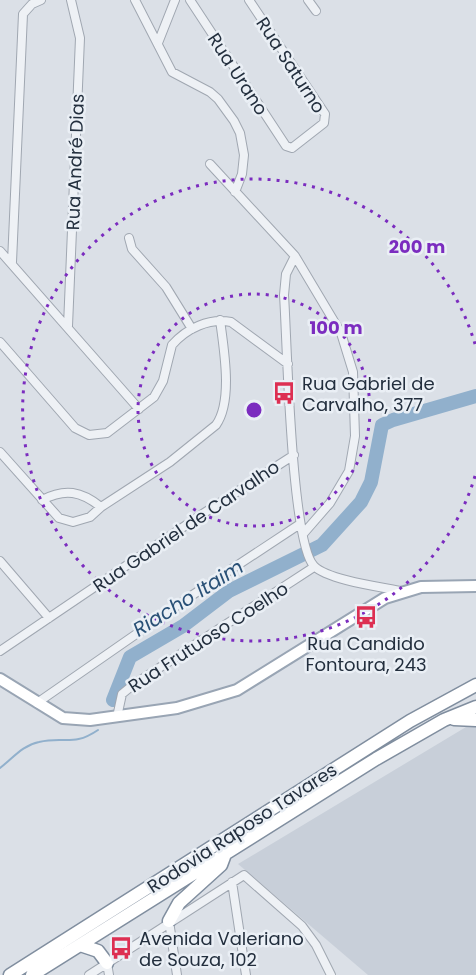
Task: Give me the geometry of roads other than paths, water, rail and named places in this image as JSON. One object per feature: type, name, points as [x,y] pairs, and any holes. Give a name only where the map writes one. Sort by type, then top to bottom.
[{"type":"highway","name":"Rodovia Raposo Tavares","points":[[10,975],[410,721],[476,685]]},
{"type":"highway","name":"Rodovia Raposo Tavares","points":[[32,975],[337,783],[444,720],[476,707]]},
{"type":"highway","points":[[444,720],[465,718],[476,720]]},
{"type":"highway","points":[[169,921],[179,903],[221,865],[225,855]]},
{"type":"highway","points":[[80,945],[98,951],[108,969]]},
{"type":"main road","points":[[0,679],[63,718],[90,720],[177,708],[237,690],[371,605],[402,591],[421,587],[476,586]]},
{"type":"street","points":[[12,262],[24,14],[32,4],[41,0]]},
{"type":"street","name":"Rua André Dias","points":[[68,326],[80,38],[71,0]]},
{"type":"street","points":[[135,0],[176,77],[210,92],[234,121],[244,155],[242,174],[235,192]]},
{"type":"street","points":[[158,43],[175,0]]},
{"type":"street","name":"Rua Urano","points":[[190,0],[288,148]]},
{"type":"street","name":"Rua Saturno","points":[[249,0],[325,114],[324,123],[292,148],[288,148]]},
{"type":"street","points":[[308,0],[316,11]]},
{"type":"street","points":[[210,164],[295,256],[341,333],[350,361],[355,436],[349,471],[330,503],[303,534]]},
{"type":"street","points":[[129,238],[132,249],[166,287],[192,329]]},
{"type":"street","points":[[0,251],[139,409]]},
{"type":"street","name":"Rua Gabriel de Carvalho","points":[[0,651],[294,455],[284,280],[295,256]]},
{"type":"street","points":[[0,452],[59,518],[68,522],[90,517],[101,507],[170,462],[216,425],[221,418],[226,402],[220,320]]},
{"type":"street","points":[[0,342],[80,432],[98,436],[107,433],[160,390],[172,345],[203,323],[220,320],[237,325],[288,364]]},
{"type":"street","points":[[294,455],[300,524],[312,563],[327,574],[402,591]]},
{"type":"street","points":[[42,500],[69,491],[84,495],[101,507]]},
{"type":"street","points":[[37,703],[300,524]]},
{"type":"street","points":[[0,561],[49,618]]},
{"type":"street","name":"Rua Frutuoso Coelho","points":[[117,717],[122,694],[133,685],[312,563]]},
{"type":"street","points":[[89,975],[108,969],[169,921],[244,875],[302,926],[316,945],[331,975]]},
{"type":"street","points":[[232,882],[246,975]]},
{"type":"street","points":[[169,921],[177,975]]},
{"type":"waterway","name":"Riacho Itaim","points":[[113,700],[130,657],[183,626],[229,591],[322,545],[361,502],[371,482],[382,425],[476,396]]},
{"type":"waterway","name":"Riacho Itaim","points":[[0,768],[23,749],[33,744],[48,740],[75,740],[98,730]]},
{"type":"place","name":"Rua Gabriel de Carvalho, 377","points":[[284,393]]},
{"type":"place","name":"Rua Candido Fontoura, 243","points":[[366,617]]},
{"type":"place","name":"Avenida Valeriano de Souza, 102","points":[[121,948]]}]
